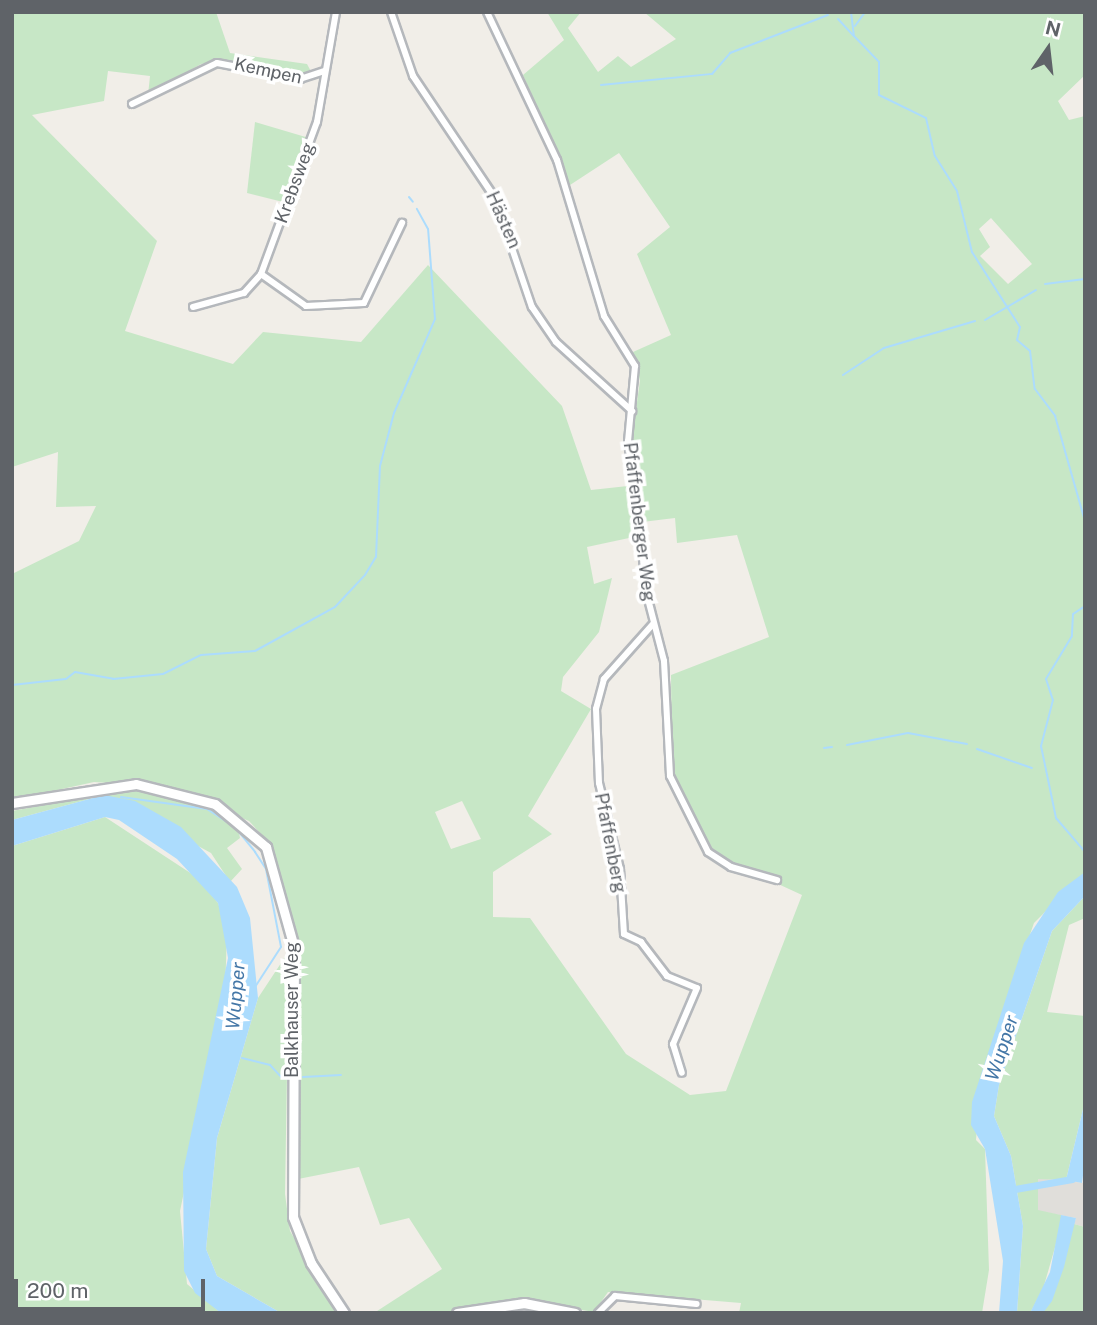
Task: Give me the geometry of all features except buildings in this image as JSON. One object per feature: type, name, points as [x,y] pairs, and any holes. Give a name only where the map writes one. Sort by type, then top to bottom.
[{"type":"main road","name":"Balkhauser Weg","points":[[12,803],[136,784],[215,804],[266,847],[294,947],[293,1217],[311,1263],[344,1313]]},
{"type":"main road","points":[[457,1313],[524,1303],[575,1313]]},
{"type":"street","name":"Krebsweg","points":[[261,274],[314,130],[336,12]]},
{"type":"street","name":"Hästen","points":[[391,12],[413,76],[495,198],[532,307],[556,342],[632,411]]},
{"type":"street","name":"Pfaffenberger Weg","points":[[487,12],[557,160],[604,316],[632,358],[637,387],[628,441],[653,624],[664,661],[664,726],[676,793],[708,852],[731,867],[777,880]]},
{"type":"street","name":"Kempen","points":[[132,104],[217,63],[300,79],[318,78],[326,69]]},
{"type":"street","points":[[193,307],[244,293],[261,274],[306,306],[363,303],[402,223]]},
{"type":"street","name":"Pfaffenberg","points":[[653,624],[604,679],[596,709],[599,783],[620,869],[624,934],[641,942],[671,980],[696,988],[673,1044],[682,1073]]},
{"type":"street","points":[[598,1313],[615,1296],[697,1304]]},
{"type":"shaded area","points":[[1038,1178],[1085,1183],[1085,1227],[1074,1224],[1076,1218],[1038,1211]]},
{"type":"green space","points":[[12,12],[216,12],[230,53],[307,64],[314,77],[225,60],[201,64],[148,95],[150,76],[108,71],[104,101],[32,115],[157,241],[125,331],[233,364],[263,332],[361,342],[428,265],[562,406],[591,490],[637,485],[631,444],[640,381],[633,352],[671,335],[637,254],[670,227],[619,153],[570,185],[523,75],[564,40],[547,12],[581,12],[568,28],[598,72],[618,56],[631,67],[676,39],[644,12],[1085,12],[1085,75],[1058,101],[1069,120],[1085,116],[1085,872],[1034,923],[982,1072],[976,1140],[985,1149],[989,1270],[982,1313],[739,1313],[741,1303],[608,1292],[594,1312],[525,1300],[438,1313],[374,1313],[442,1269],[409,1218],[380,1225],[359,1167],[293,1180],[299,948],[272,846],[249,821],[169,787],[94,782],[12,800],[12,574],[79,541],[96,506],[56,507],[58,452],[12,467]],"holes":[[[991,218],[1032,264],[1008,284],[980,256],[990,247],[979,229]],[[675,518],[677,543],[737,535],[769,637],[671,675],[672,776],[708,849],[729,864],[780,876],[776,883],[802,895],[726,1091],[690,1095],[626,1054],[530,918],[493,917],[493,872],[552,834],[528,816],[591,709],[561,691],[563,677],[599,632],[612,578],[594,584],[587,547],[643,535],[642,522]],[[462,801],[481,839],[451,849],[435,812]]]},
{"type":"green space","points":[[255,122],[309,138],[283,202],[247,193]]},
{"type":"green space","points":[[131,789],[222,812],[237,823],[240,838],[227,848],[242,869],[230,882],[211,853],[104,795],[12,820],[12,811]]},
{"type":"green space","points":[[105,817],[198,878],[218,903],[227,930],[225,995],[180,1211],[187,1284],[221,1313],[12,1313],[12,846]]},
{"type":"green space","points":[[1085,896],[1085,918],[1069,925],[1047,1012],[1085,1016],[1085,1101],[1066,1180],[1038,1179],[1038,1210],[1061,1215],[1062,1223],[1043,1289],[1030,1313],[1017,1313],[1023,1226],[1011,1156],[994,1116],[999,1085],[1052,931]]},
{"type":"green space","points":[[289,951],[285,1194],[290,1231],[338,1313],[281,1313],[217,1276],[206,1249],[217,1138],[258,998]]},
{"type":"green space","points":[[1074,1224],[1085,1227],[1085,1313],[1043,1313]]},
{"type":"water","name":"Wupper","points":[[104,795],[135,801],[181,827],[237,887],[250,918],[258,998],[217,1138],[206,1249],[217,1276],[281,1313],[221,1313],[195,1293],[184,1271],[183,1172],[228,958],[218,903],[177,859],[119,820],[105,817],[12,846],[12,820]]},
{"type":"water","name":"Wupper","points":[[1085,872],[1085,896],[1052,931],[999,1085],[994,1116],[1011,1156],[1023,1226],[1017,1313],[999,1313],[1003,1261],[985,1149],[971,1125],[972,1102],[1024,943],[1058,892]]},
{"type":"water","points":[[1085,1101],[1085,1161],[1082,1183],[1066,1180]]},
{"type":"water","points":[[1061,1215],[1076,1218],[1064,1267],[1052,1301],[1043,1313],[1030,1313],[1050,1272]]},
{"type":"waterway","points":[[851,12],[854,36],[879,62],[879,95],[926,118],[935,156],[957,191],[972,252],[1020,327],[1017,340],[1030,351],[1035,389],[1055,416],[1085,521]]},
{"type":"waterway","points":[[855,26],[865,12]]},
{"type":"waterway","points":[[601,85],[712,74],[730,53],[828,15]]},
{"type":"waterway","points":[[838,19],[854,36]]},
{"type":"waterway","points":[[409,197],[413,202]]},
{"type":"waterway","points":[[12,685],[66,679],[75,672],[113,679],[163,674],[201,655],[255,651],[335,607],[365,575],[376,557],[380,466],[394,413],[435,319],[428,229],[417,209]]},
{"type":"waterway","points":[[1045,284],[1085,279]]},
{"type":"waterway","points":[[985,320],[1036,290]]},
{"type":"waterway","points":[[843,375],[884,348],[975,321]]},
{"type":"waterway","points":[[1085,582],[1085,595]]},
{"type":"waterway","points":[[1085,606],[1073,614],[1072,636],[1046,679],[1053,700],[1041,746],[1056,818],[1085,852]]},
{"type":"waterway","points":[[847,745],[908,733],[967,744]]},
{"type":"waterway","points":[[824,748],[832,747]]},
{"type":"waterway","points":[[977,749],[1032,768]]},
{"type":"waterway","name":"Wupper","points":[[121,797],[207,809],[235,827],[255,852],[266,869],[281,947],[255,987]]},
{"type":"waterway","points":[[242,1058],[270,1065],[282,1078]]},
{"type":"waterway","points":[[303,1077],[341,1075]]},
{"type":"waterway","points":[[1009,1190],[1072,1179]]}]
